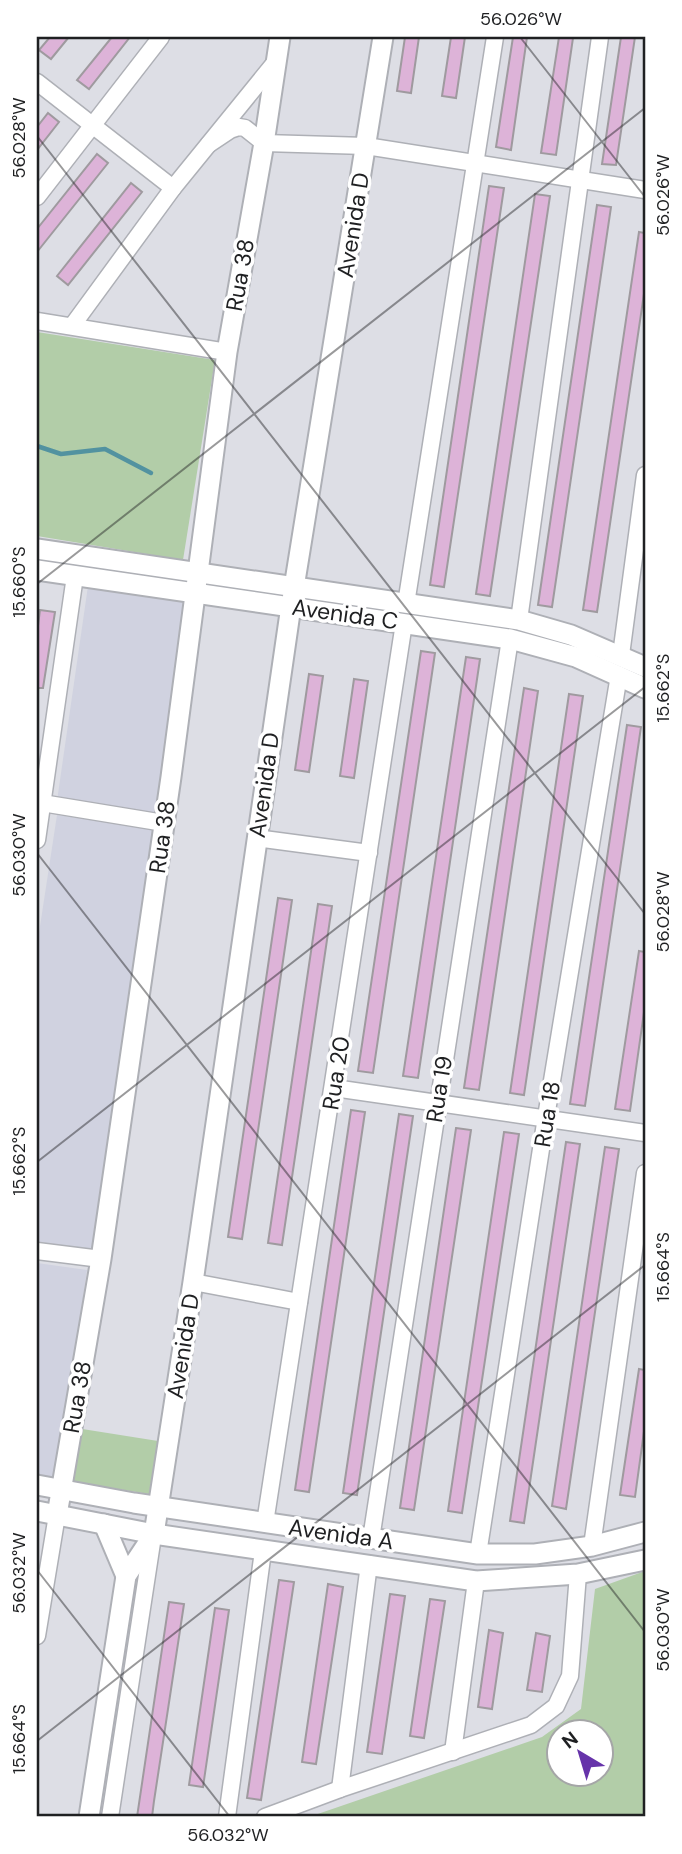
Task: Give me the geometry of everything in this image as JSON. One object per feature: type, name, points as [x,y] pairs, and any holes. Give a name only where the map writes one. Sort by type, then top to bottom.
[{"type":"street","points":[[37,197],[161,37]]},
{"type":"street","name":"Rua 38","points":[[37,1636],[101,1259],[164,823],[227,352],[280,37]]},
{"type":"street","name":"Avenida D","points":[[110,1817],[193,1282],[293,596],[383,37]]},
{"type":"street","name":"Rua 20","points":[[265,1523],[495,37]]},
{"type":"street","points":[[519,620],[600,37]]},
{"type":"street","points":[[72,326],[173,187],[277,60]]},
{"type":"street","points":[[37,82],[173,187]]},
{"type":"street","points":[[209,144],[239,127],[245,128],[264,143],[366,146],[645,190]]},
{"type":"street","points":[[37,321],[227,352]]},
{"type":"street","points":[[621,655],[645,475]]},
{"type":"street","name":"Avenida C","points":[[37,549],[198,573],[293,596],[405,613],[519,620],[571,635],[645,667]]},
{"type":"street","name":"Avenida C","points":[[37,570],[195,594],[293,596]]},
{"type":"street","points":[[37,840],[75,576]]},
{"type":"street","name":"Avenida C","points":[[405,613],[576,657],[645,688]]},
{"type":"street","name":"Rua 19","points":[[371,1539],[510,639]]},
{"type":"street","name":"Rua 18","points":[[478,1554],[619,675]]},
{"type":"street","points":[[42,803],[164,823]]},
{"type":"street","points":[[257,838],[369,853]]},
{"type":"street","points":[[334,1088],[645,1133]]},
{"type":"street","points":[[592,1546],[645,1172]]},
{"type":"street","points":[[37,1251],[101,1259]]},
{"type":"street","points":[[193,1282],[299,1303]]},
{"type":"street","name":"Avenida A","points":[[37,1485],[265,1523],[478,1554],[536,1554],[592,1546],[645,1532]]},
{"type":"street","points":[[83,1520],[87,1493]]},
{"type":"street","name":"Avenida A","points":[[37,1511],[154,1534],[476,1581],[578,1574],[645,1560]]},
{"type":"street","points":[[104,1524],[126,1576]]},
{"type":"street","name":"Avenida D","points":[[89,1817],[126,1576],[154,1534]]},
{"type":"street","points":[[227,1817],[264,1551]]},
{"type":"street","points":[[340,1789],[369,1564]]},
{"type":"street","points":[[265,1817],[531,1725],[556,1706],[570,1676],[578,1574]]},
{"type":"street","points":[[453,1752],[476,1581]]},
{"type":"shaded area","points":[[88,586],[188,600],[157,815],[57,801]]},
{"type":"shaded area","points":[[57,815],[156,829],[92,1249],[37,1242],[37,946]]},
{"type":"shaded area","points":[[37,1263],[87,1270],[56,1485],[37,1482]]},
{"type":"green space","points":[[37,332],[215,360],[183,560],[37,536]]},
{"type":"green space","points":[[76,1428],[158,1441],[149,1494],[68,1481]]},
{"type":"green space","points":[[645,1571],[645,1817],[309,1817],[546,1734],[546,1787],[616,1787],[616,1717],[570,1717],[581,1709],[595,1589]]},
{"type":"building","points":[[50,37],[69,37],[51,59],[39,50]]},
{"type":"building","points":[[112,37],[130,37],[89,89],[77,80]]},
{"type":"building","points":[[405,37],[419,37],[411,93],[397,91]]},
{"type":"building","points":[[451,37],[465,37],[456,98],[442,96]]},
{"type":"building","points":[[513,37],[527,37],[511,150],[496,147]]},
{"type":"building","points":[[559,37],[573,38],[556,155],[541,153]]},
{"type":"building","points":[[621,37],[635,37],[616,165],[602,164]]},
{"type":"building","points":[[48,113],[59,122],[37,150],[37,127]]},
{"type":"building","points":[[97,154],[108,163],[37,252],[37,229]]},
{"type":"building","points":[[131,183],[142,192],[68,285],[57,276]]},
{"type":"building","points":[[489,186],[504,188],[444,587],[430,585]]},
{"type":"building","points":[[535,194],[550,196],[490,596],[476,594]]},
{"type":"building","points":[[597,205],[611,207],[552,607],[538,605]]},
{"type":"building","points":[[639,232],[645,233],[645,287],[597,612],[583,610]]},
{"type":"building","points":[[40,610],[55,612],[43,688],[37,688],[37,634]]},
{"type":"building","points":[[421,651],[435,653],[373,1073],[358,1071]]},
{"type":"building","points":[[466,657],[480,659],[418,1078],[403,1076]]},
{"type":"building","points":[[309,674],[323,676],[309,772],[295,770]]},
{"type":"building","points":[[354,679],[368,681],[354,778],[340,776]]},
{"type":"building","points":[[524,688],[538,691],[479,1090],[464,1088]]},
{"type":"building","points":[[569,694],[583,696],[524,1095],[510,1093]]},
{"type":"building","points":[[627,725],[641,727],[585,1106],[570,1104]]},
{"type":"building","points":[[278,898],[292,900],[242,1239],[228,1237]]},
{"type":"building","points":[[318,904],[332,906],[282,1245],[268,1243]]},
{"type":"building","points":[[639,951],[645,952],[645,1005],[630,1111],[615,1109]]},
{"type":"building","points":[[351,1110],[365,1112],[309,1492],[295,1490]]},
{"type":"building","points":[[399,1114],[413,1116],[357,1495],[343,1493]]},
{"type":"building","points":[[456,1128],[471,1130],[414,1510],[400,1508]]},
{"type":"building","points":[[504,1132],[519,1134],[462,1513],[448,1511]]},
{"type":"building","points":[[566,1142],[580,1144],[524,1523],[510,1521]]},
{"type":"building","points":[[605,1147],[619,1149],[566,1509],[552,1506]]},
{"type":"building","points":[[639,1369],[645,1370],[645,1424],[635,1497],[620,1495]]},
{"type":"building","points":[[279,1580],[294,1582],[261,1800],[247,1798]]},
{"type":"building","points":[[328,1584],[343,1587],[316,1764],[302,1762]]},
{"type":"building","points":[[390,1594],[405,1596],[382,1754],[367,1752]]},
{"type":"building","points":[[430,1599],[445,1601],[424,1738],[410,1736]]},
{"type":"building","points":[[169,1602],[184,1604],[152,1817],[137,1817]]},
{"type":"building","points":[[215,1608],[229,1610],[203,1787],[189,1785]]},
{"type":"building","points":[[489,1630],[503,1633],[492,1709],[478,1707]]},
{"type":"building","points":[[536,1633],[550,1636],[542,1692],[527,1690]]},
{"type":"waterway","points":[[37,446],[61,454],[105,449],[151,473]]}]
